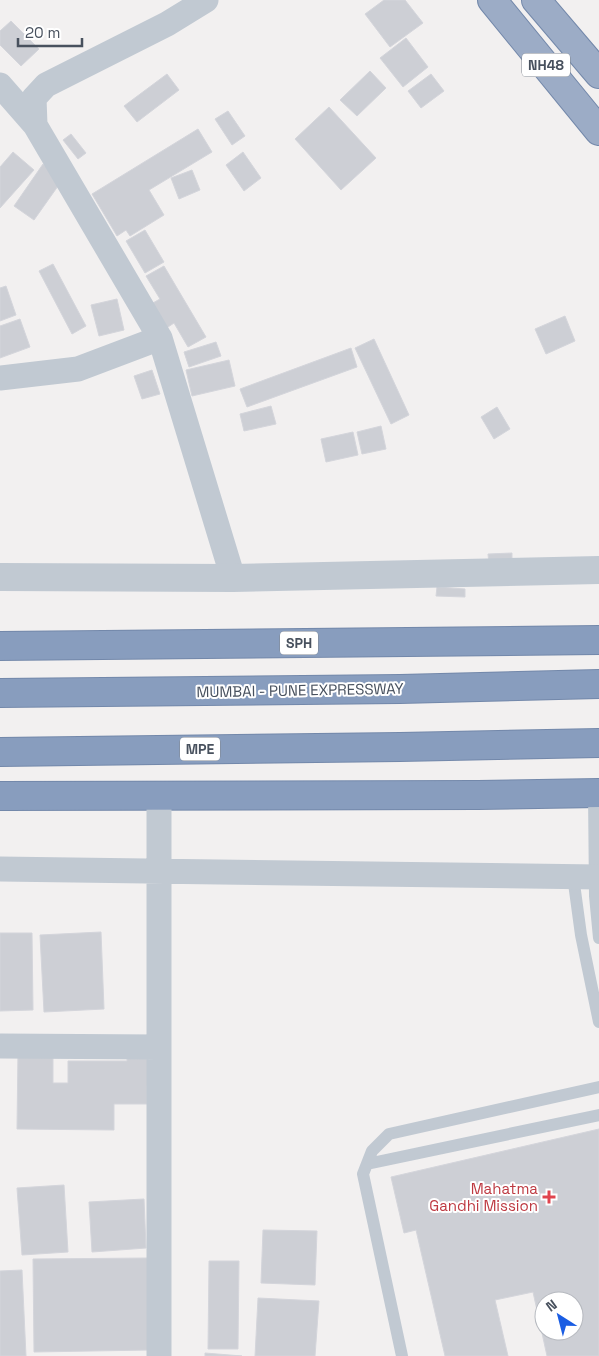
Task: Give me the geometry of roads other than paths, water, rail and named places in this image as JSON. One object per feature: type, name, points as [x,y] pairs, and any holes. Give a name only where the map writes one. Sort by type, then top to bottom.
[{"type":"highway","name":"NH48","points":[[492,0],[599,131]]},
{"type":"highway","name":"NH48","points":[[536,0],[599,74]]},
{"type":"highway","name":"SPH","points":[[0,646],[599,640]]},
{"type":"highway","name":"MUMBAI - PUNE EXPRESSWAY","points":[[0,693],[400,689],[599,684]]},
{"type":"highway","name":"MPE","points":[[0,752],[599,743]]},
{"type":"highway","points":[[0,796],[596,793]]},
{"type":"street","points":[[35,125],[34,98],[46,85],[167,24],[206,0]]},
{"type":"street","points":[[0,84],[35,125],[160,338],[233,578]]},
{"type":"street","points":[[0,378],[78,369],[160,338]]},
{"type":"street","points":[[0,577],[233,578],[599,570]]},
{"type":"street","points":[[159,1356],[160,796]]},
{"type":"street","points":[[0,869],[589,876]]},
{"type":"street","points":[[0,1046],[160,1047]]},
{"type":"lane","points":[[596,793],[589,876],[581,935],[599,1022]]},
{"type":"lane","points":[[581,935],[599,936],[589,876]]},
{"type":"lane","points":[[402,1356],[363,1174],[372,1151],[389,1134],[599,1087]]},
{"type":"lane","points":[[367,1164],[599,1115]]},
{"type":"place","name":"Mahatma Gandhi Mission","points":[[549,1197]]}]
